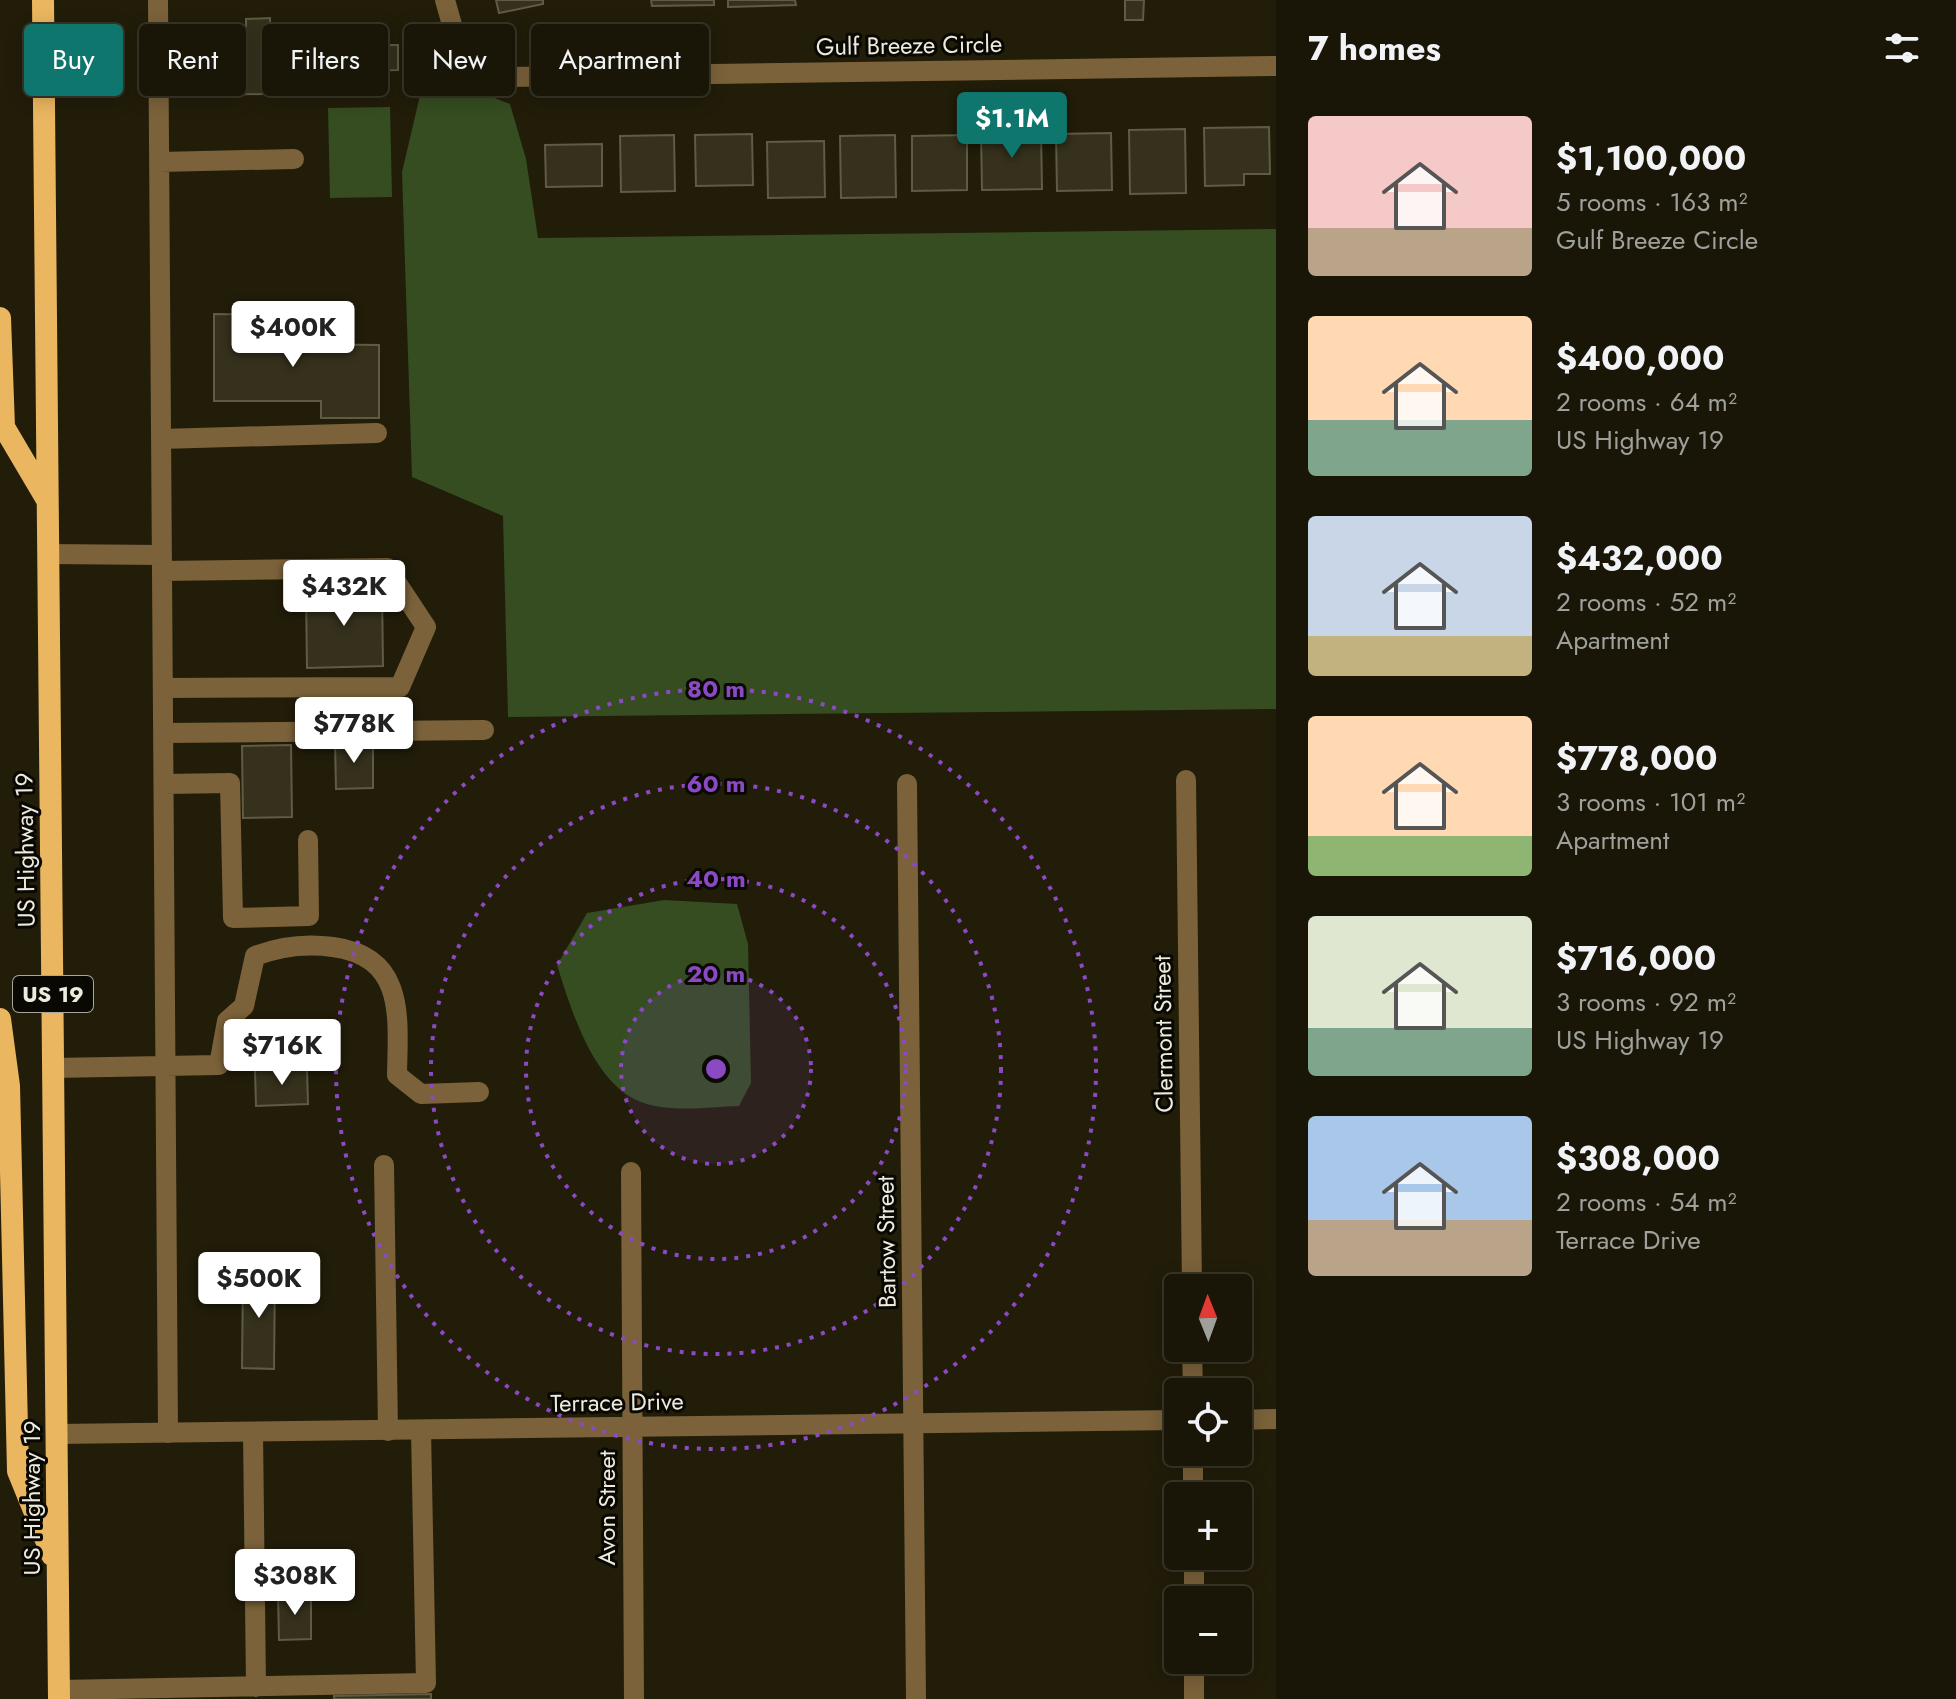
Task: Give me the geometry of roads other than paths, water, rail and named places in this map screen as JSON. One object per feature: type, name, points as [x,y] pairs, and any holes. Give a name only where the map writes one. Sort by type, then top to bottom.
[{"type":"highway","name":"US Highway 19","points":[[43,0],[59,1695]]},
{"type":"highway","points":[[0,318],[4,427],[47,501]]},
{"type":"highway","points":[[0,1019],[6,1046],[11,1150],[18,1471],[57,1567]]},
{"type":"street","points":[[158,0],[168,1433]]},
{"type":"street","name":"Gulf Breeze Circle","points":[[445,0],[460,53],[506,77],[1276,66]]},
{"type":"street","points":[[159,162],[294,159]]},
{"type":"street","points":[[161,439],[377,433]]},
{"type":"street","points":[[48,554],[162,563],[387,568],[426,627],[400,687],[163,688]]},
{"type":"street","points":[[164,733],[484,730]]},
{"type":"street","name":"Clermont Street","points":[[1186,780],[1192,1274]]},
{"type":"street","points":[[164,784],[230,783],[233,918],[309,916],[308,840]]},
{"type":"street","name":"Bartow Street","points":[[907,784],[916,1699]]},
{"type":"street","points":[[53,1068],[219,1065],[227,1021],[244,1006],[255,956],[282,946],[318,945],[359,950],[385,971],[398,1012],[397,1075],[421,1094],[479,1092]]},
{"type":"street","points":[[384,1165],[388,1431]]},
{"type":"street","name":"Avon Street","points":[[631,1172],[634,1699]]},
{"type":"street","points":[[1252,1420],[1276,1419]]},
{"type":"street","name":"Terrace Drive","points":[[57,1434],[1164,1420]]},
{"type":"street","points":[[59,1695],[426,1683],[421,1430]]},
{"type":"street","points":[[253,1432],[256,1687]]},
{"type":"street","points":[[1194,1674],[1194,1699]]}]
